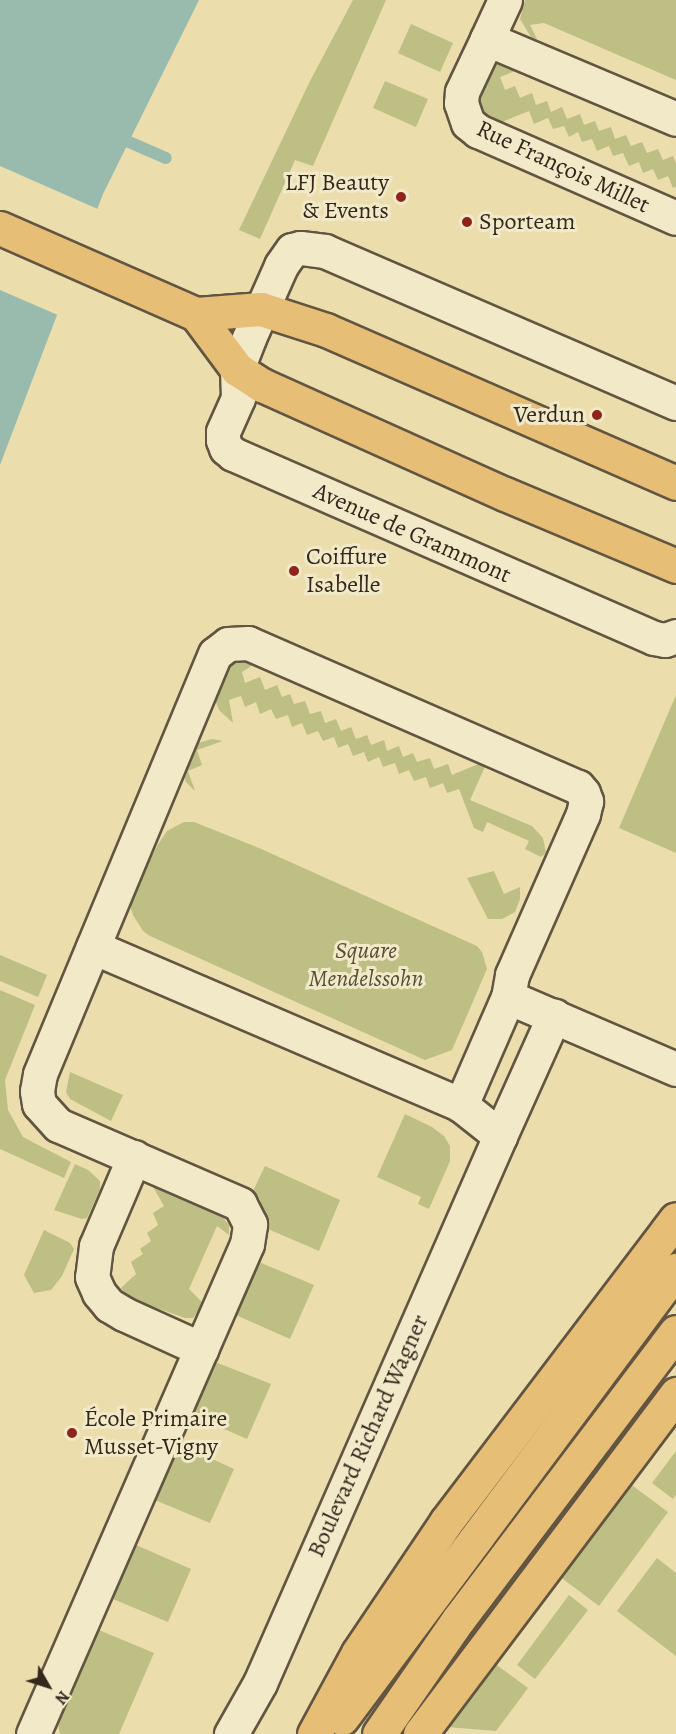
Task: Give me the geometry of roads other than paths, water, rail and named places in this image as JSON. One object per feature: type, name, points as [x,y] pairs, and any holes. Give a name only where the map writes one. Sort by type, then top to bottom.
[{"type":"main road","points":[[0,228],[196,314],[261,309],[326,330],[676,483]]},
{"type":"main road","points":[[196,314],[237,369],[294,402],[676,566]]},
{"type":"main road","points":[[314,1734],[358,1653],[446,1522],[676,1219]]},
{"type":"main road","points":[[328,1734],[676,1270]]},
{"type":"main road","points":[[379,1734],[458,1620],[676,1332]]},
{"type":"main road","points":[[420,1734],[676,1394]]},
{"type":"street","points":[[505,0],[487,39],[676,119]]},
{"type":"street","name":"Rue François Millet","points":[[487,39],[462,92],[461,103],[468,123],[478,131],[676,218]]},
{"type":"street","name":"Avenue de Grammont","points":[[676,403],[325,251],[300,248],[292,250],[261,309],[237,369],[238,398],[223,432],[226,448],[233,454],[654,638],[665,640],[676,636]]},
{"type":"street","points":[[33,1734],[247,1244],[250,1224],[246,1212],[231,1199],[58,1125],[39,1104],[40,1074],[215,654],[228,644],[248,643],[578,787],[583,793],[586,801],[583,814],[512,975],[508,997],[461,1105]]},
{"type":"street","points":[[93,947],[461,1105],[500,1136]]},
{"type":"street","points":[[508,997],[676,1069]]},
{"type":"street","name":"Boulevard Richard Wagner","points":[[231,1734],[260,1683],[554,1016]]},
{"type":"street","points":[[135,1157],[96,1246],[92,1277],[99,1293],[109,1305],[201,1349]]},
{"type":"waterway","points":[[129,142],[166,158]]},
{"type":"place","name":"LFJ Beauty & Events","points":[[401,197]]},
{"type":"place","name":"Sporteam","points":[[467,222]]},
{"type":"place","name":"Verdun","points":[[597,415]]},
{"type":"place","name":"Coiffure Isabelle","points":[[294,571]]},
{"type":"place","name":"École Primaire Musset-Vigny","points":[[72,1433]]},
{"type":"park label","name":"Square Mendelssohn","points":[[366,965]]}]
